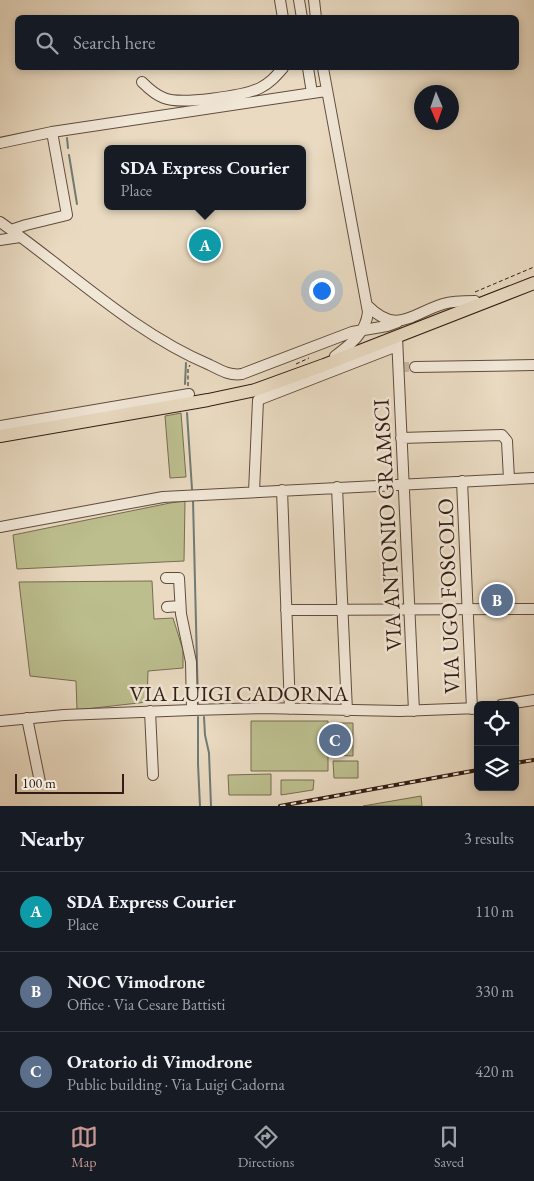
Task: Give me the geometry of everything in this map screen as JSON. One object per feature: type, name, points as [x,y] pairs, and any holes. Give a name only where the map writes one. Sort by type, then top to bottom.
[{"type":"main road","points":[[286,379],[335,356],[534,277]]},
{"type":"main road","points":[[0,435],[216,399],[247,392],[397,341],[534,283]]},
{"type":"street","points":[[280,0],[282,15]]},
{"type":"street","points":[[300,8],[314,3]]},
{"type":"street","points":[[142,82],[164,99],[215,99],[252,91],[273,80],[281,70]]},
{"type":"street","points":[[308,70],[312,93]]},
{"type":"street","points":[[323,70],[368,306],[368,317],[355,340],[335,356]]},
{"type":"street","points":[[0,143],[52,132],[326,91]]},
{"type":"street","points":[[11,230],[26,224],[67,215],[52,132]]},
{"type":"street","points":[[0,222],[125,316],[193,358],[230,374],[242,374],[352,332],[387,326],[444,303],[474,301]]},
{"type":"street","points":[[0,240],[20,237]]},
{"type":"street","points":[[368,306],[383,318],[398,322]]},
{"type":"street","points":[[254,492],[258,400],[397,341]]},
{"type":"street","name":"VIA ANTONIO GRAMSCI","points":[[397,341],[414,711]]},
{"type":"street","points":[[415,367],[534,365]]},
{"type":"street","points":[[0,426],[189,394]]},
{"type":"street","points":[[402,438],[502,435],[506,438],[507,443],[509,479]]},
{"type":"street","points":[[0,527],[158,498],[534,478]]},
{"type":"street","name":"VIA UGO FOSCOLO","points":[[462,481],[475,701]]},
{"type":"street","points":[[338,487],[348,711]]},
{"type":"street","points":[[282,490],[290,709]]},
{"type":"street","points":[[166,578],[179,578],[180,606],[191,662],[192,710]]},
{"type":"street","points":[[167,607],[180,606]]},
{"type":"street","points":[[286,610],[534,610]]},
{"type":"street","points":[[519,702],[534,700]]},
{"type":"street","name":"VIA LUIGI CADORNA","points":[[0,721],[64,715],[150,711],[290,709],[414,711],[474,708]]},
{"type":"street","points":[[150,711],[153,774]]},
{"type":"street","points":[[27,718],[40,782]]},
{"type":"path","points":[[189,394],[188,369],[193,358]]},
{"type":"green space","points":[[181,413],[186,477],[170,478],[165,416]]},
{"type":"green space","points":[[185,501],[184,561],[17,569],[13,535]]},
{"type":"green space","points":[[152,581],[154,619],[173,618],[183,650],[183,668],[148,671],[147,702],[77,710],[76,681],[30,676],[19,582]]},
{"type":"green space","points":[[251,721],[328,721],[328,771],[251,771]]},
{"type":"green space","points":[[333,723],[353,723],[353,756],[333,755]]},
{"type":"green space","points":[[333,761],[358,761],[358,778],[334,778]]},
{"type":"green space","points":[[271,774],[271,795],[229,795],[228,775]]},
{"type":"green space","points":[[281,780],[314,780],[313,790],[281,795]]},
{"type":"green space","points":[[421,796],[422,806],[363,806]]},
{"type":"waterway","points":[[67,138],[68,148]]},
{"type":"waterway","points":[[69,155],[77,204]]},
{"type":"waterway","points":[[185,384],[186,363]]},
{"type":"waterway","points":[[187,413],[192,489]]},
{"type":"waterway","points":[[193,500],[198,705]]},
{"type":"waterway","points":[[198,717],[200,806]]},
{"type":"waterway","points":[[204,717],[209,753],[211,806]]},
{"type":"tunnel","points":[[399,367],[415,367]]},
{"type":"railway","points":[[519,762],[534,760]]},
{"type":"railway","points":[[280,806],[474,771]]},
{"type":"place","name":"SDA Express Courier","points":[[205,245]]},
{"type":"place","name":"NOC Vimodrone","points":[[497,600]]},
{"type":"place","name":"Oratorio di Vimodrone","points":[[335,740]]}]
